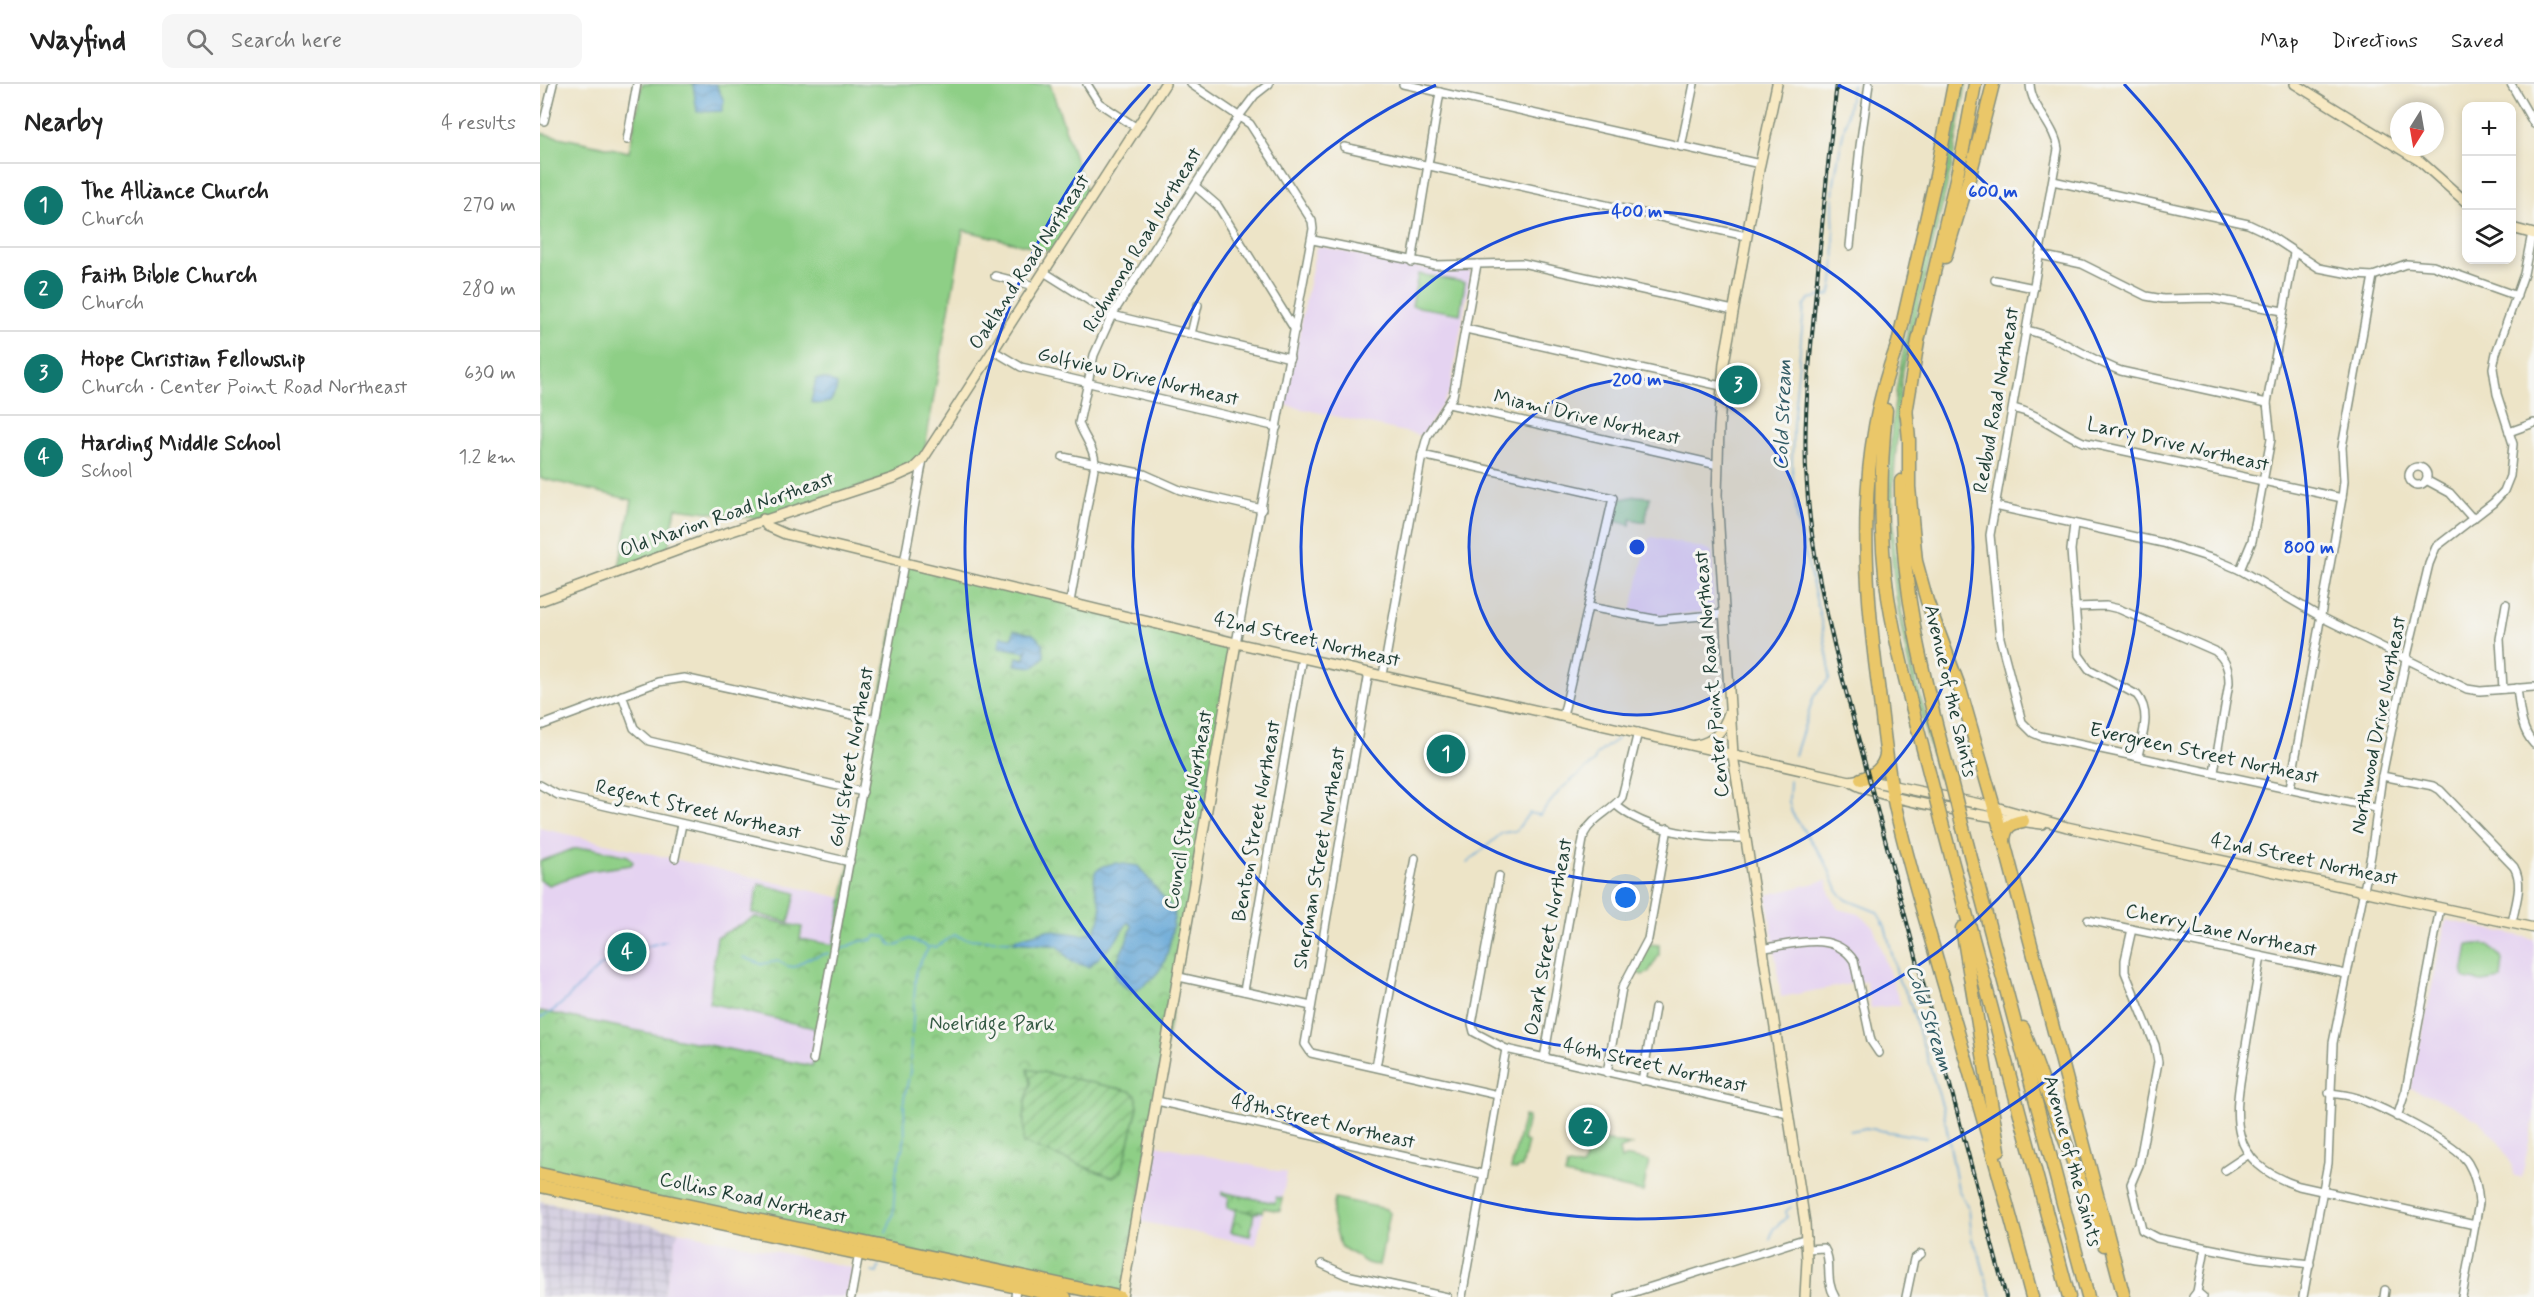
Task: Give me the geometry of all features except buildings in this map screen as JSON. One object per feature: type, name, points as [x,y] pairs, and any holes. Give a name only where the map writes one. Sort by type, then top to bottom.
[{"type":"highway","points":[[1942,147],[1946,84]]},
{"type":"highway","name":"Avenue of the Saints","points":[[1954,84],[1897,346],[1883,440],[1883,541],[1888,597],[1929,776],[2069,1297]]},
{"type":"highway","name":"Avenue of the Saints","points":[[1975,84],[1964,148],[1917,341],[1906,407],[1901,497],[1908,599],[1918,652],[1951,780],[2088,1297]]},
{"type":"highway","points":[[1930,288],[1943,262],[1957,223],[1993,84]]},
{"type":"highway","points":[[1897,346],[1884,380],[1879,410],[1868,485],[1865,542],[1870,626],[1892,790],[2032,1297]]},
{"type":"highway","points":[[1906,407],[1909,488],[1916,561],[1927,601],[1960,689],[2004,842],[2123,1295]]},
{"type":"highway","points":[[1856,780],[1874,774],[1881,768],[1887,751]]},
{"type":"highway","points":[[2004,842],[2005,832],[2010,826],[2023,821]]},
{"type":"highway","points":[[1951,861],[2010,1211]]},
{"type":"highway","points":[[2003,974],[2123,1295]]},
{"type":"highway","name":"Collins Road Northeast","points":[[540,1174],[1121,1297]]},
{"type":"highway","name":"Collins Road Northeast","points":[[540,1186],[859,1253],[1015,1292],[1065,1297]]},
{"type":"highway","name":"Collins Road Northeast","points":[[859,1253],[866,1248],[936,1262],[958,1261]]},
{"type":"main road","name":"Oakland Road Northeast","points":[[923,459],[1166,84]]},
{"type":"main road","name":"Center Point Road Northeast","points":[[1778,84],[1746,236],[1721,386],[1716,495],[1733,755],[1765,948],[1807,1238],[1805,1297]]},
{"type":"main road","points":[[2295,84],[2420,161],[2462,198]]},
{"type":"main road","points":[[2516,229],[2533,234]]},
{"type":"main road","name":"Old Marion Road Northeast","points":[[540,601],[763,519],[893,478],[912,469],[923,459]]},
{"type":"main road","name":"42nd Street Northeast","points":[[763,519],[767,526],[785,534],[1236,643],[1733,755],[1856,780],[1892,790],[2534,928]]},
{"type":"main road","name":"Council Street Northeast","points":[[1121,1297],[1236,643]]},
{"type":"main road","points":[[1693,745],[1708,742],[1717,735],[1724,726],[1730,711]]},
{"type":"main road","name":"42nd Street Northeast","points":[[1995,812],[2023,821],[2067,827]]},
{"type":"street","points":[[544,121],[553,84]]},
{"type":"street","points":[[627,140],[637,84]]},
{"type":"street","points":[[1087,84],[1100,103],[1137,128]]},
{"type":"street","points":[[1191,84],[1240,115],[1259,135],[1312,221],[1313,240],[1435,266],[1522,263],[1733,310]]},
{"type":"street","name":"Richmond Road Northeast","points":[[1095,463],[1095,451],[1082,432],[1079,423],[1094,355],[1112,315],[1240,115],[1256,94],[1269,84]]},
{"type":"street","points":[[1403,84],[1760,164]]},
{"type":"street","points":[[1681,147],[1694,84]]},
{"type":"street","points":[[1850,246],[1869,84]]},
{"type":"street","name":"Redbud Road Northeast","points":[[2026,727],[2022,722],[2000,638],[1990,535],[2058,159],[2057,140],[2034,101],[2030,84]]},
{"type":"street","points":[[2511,84],[2534,124]]},
{"type":"street","points":[[1412,262],[1440,92]]},
{"type":"street","points":[[1344,147],[1746,236]]},
{"type":"street","points":[[2053,181],[2248,224],[2263,231],[2319,268],[2373,276],[2406,264],[2427,265],[2517,296]]},
{"type":"street","points":[[1195,186],[1218,206],[1296,330]]},
{"type":"street","name":"Northwood Drive Northeast","points":[[2303,1297],[2328,1162],[2333,1043],[2364,892],[2376,808],[2406,660],[2429,564],[2436,547],[2493,503],[2504,491],[2510,476],[2513,454],[2509,432],[2497,394],[2493,369],[2496,353],[2530,254],[2533,234]]},
{"type":"street","name":"Council Street Northeast","points":[[1236,643],[1313,240]]},
{"type":"street","points":[[2241,570],[2252,541],[2271,439],[2267,403],[2294,253]]},
{"type":"street","points":[[2040,255],[2082,264],[2146,296],[2163,299],[2210,298],[2283,311]]},
{"type":"street","points":[[1383,675],[1422,454],[1427,437],[1453,396],[1477,264]]},
{"type":"street","points":[[1044,272],[1112,315],[1290,358]]},
{"type":"street","points":[[996,276],[1035,286]]},
{"type":"street","points":[[2290,788],[2342,498],[2344,481],[2342,447],[2373,276]]},
{"type":"street","points":[[1995,280],[2034,288]]},
{"type":"street","points":[[1191,334],[1198,304]]},
{"type":"street","points":[[1466,329],[1721,386]]},
{"type":"street","points":[[2026,330],[2041,333],[2102,364],[2121,371],[2267,403]]},
{"type":"street","name":"Golfview Drive Northeast","points":[[994,351],[1021,367],[1277,427]]},
{"type":"street","name":"Miami Drive Northeast","points":[[1449,404],[1718,465]]},
{"type":"street","name":"Larry Drive Northeast","points":[[2013,408],[2043,418],[2068,436],[2083,442],[2342,498]]},
{"type":"street","points":[[2509,432],[2534,423]]},
{"type":"street","points":[[1422,454],[1613,498],[1563,716]]},
{"type":"street","points":[[1064,457],[1144,474],[1180,490],[1262,509]]},
{"type":"street","name":"Golf Street Northeast","points":[[813,1060],[923,459]]},
{"type":"street","points":[[1070,602],[1095,463]]},
{"type":"street","points":[[2426,480],[2450,493],[2472,519]]},
{"type":"street","points":[[1995,506],[2200,553],[2241,570],[2321,617],[2467,689],[2534,687]]},
{"type":"street","points":[[2074,524],[2071,550],[2081,661],[2089,669],[2137,695],[2142,702],[2146,717],[2138,756]]},
{"type":"street","points":[[2503,689],[2500,639],[2506,604]]},
{"type":"street","points":[[2075,607],[2106,606],[2119,609],[2215,651],[2222,657],[2229,672],[2229,683],[2214,772]]},
{"type":"street","points":[[1589,607],[1659,620],[1723,614]]},
{"type":"street","name":"Benton Street Northeast","points":[[1244,991],[1302,657]]},
{"type":"street","name":"Sherman Street Northeast","points":[[1370,672],[1305,1044],[1311,1053],[1376,1068]]},
{"type":"street","points":[[540,726],[669,678],[684,678],[876,720]]},
{"type":"street","points":[[2517,688],[2523,727],[2526,736],[2534,744]]},
{"type":"street","points":[[622,695],[634,728],[649,741],[863,792]]},
{"type":"street","name":"Evergreen Street Northeast","points":[[2026,727],[2040,736],[2376,808]]},
{"type":"street","points":[[1638,732],[1627,785],[1616,805],[1641,822],[1713,838],[1746,838]]},
{"type":"street","points":[[2382,776],[2433,786],[2440,790],[2514,867],[2519,875],[2520,885],[2512,923]]},
{"type":"street","name":"Regent Street Northeast","points":[[540,786],[558,795],[850,862]]},
{"type":"street","name":"Ozark Street Northeast","points":[[1544,1058],[1584,834],[1592,821],[1616,805]]},
{"type":"street","points":[[675,858],[682,824]]},
{"type":"street","points":[[1607,1073],[1622,988],[1648,939],[1668,828]]},
{"type":"street","points":[[1415,858],[1376,1068],[1498,1095]]},
{"type":"street","name":"46th Street Northeast","points":[[1499,876],[1472,1024],[1474,1032],[1506,1049],[1788,1113]]},
{"type":"street","points":[[2397,1117],[2406,1090],[2440,908]]},
{"type":"street","name":"Cherry Lane Northeast","points":[[2088,920],[2346,974]]},
{"type":"street","points":[[2132,929],[2125,960],[2125,972],[2154,1045],[2158,1062],[2139,1165],[2131,1184],[2139,1223],[2148,1235],[2258,1258],[2310,1263]]},
{"type":"street","points":[[1765,948],[1822,940],[1845,951],[1854,961],[1871,1041],[1880,1053]]},
{"type":"street","points":[[2261,956],[2236,1102],[2238,1129],[2249,1154],[2263,1168],[2281,1180],[2324,1192],[2475,1225]]},
{"type":"street","points":[[1179,977],[1311,1006]]},
{"type":"street","points":[[1642,1081],[1655,1008]]},
{"type":"street","name":"Ozark Street Northeast","points":[[1462,1297],[1506,1049]]},
{"type":"street","points":[[2330,1093],[2358,1099],[2397,1117],[2451,1147],[2468,1163],[2478,1188],[2479,1203],[2462,1297]]},
{"type":"street","name":"48th Street Northeast","points":[[1157,1101],[1483,1174]]},
{"type":"street","points":[[2225,1170],[2249,1154]]},
{"type":"street","points":[[1619,1297],[1807,1238]]},
{"type":"street","points":[[1807,1249],[1824,1248],[1828,1253],[1829,1285],[1835,1297]]},
{"type":"street","points":[[2198,1295],[2205,1248]]},
{"type":"street","points":[[851,1297],[859,1253]]},
{"type":"street","points":[[1906,1297],[1914,1259],[1921,1254]]},
{"type":"street","points":[[1322,1263],[1346,1275],[1447,1297]]},
{"type":"shaded area","points":[[1319,246],[1417,267],[1439,270],[1469,269],[1471,273],[1450,391],[1423,436],[1285,405],[1316,248]]},
{"type":"shaded area","points":[[1652,537],[1710,550],[1712,553],[1713,611],[1662,616],[1631,612],[1648,540]]},
{"type":"shaded area","points":[[540,828],[843,898],[834,945],[800,939],[801,927],[713,958],[714,972],[709,1003],[815,1028],[817,1040],[812,1067],[540,1011]]},
{"type":"shaded area","points":[[1827,880],[1830,895],[1839,909],[1859,914],[1873,926],[1901,1005],[1871,1008],[1866,981],[1781,997],[1767,895]]},
{"type":"shaded area","points":[[2446,920],[2534,939],[2534,1117],[2522,1177],[2514,1176],[2511,1163],[2497,1140],[2480,1122],[2452,1105],[2410,1088]]},
{"type":"shaded area","points":[[1153,1144],[1287,1173],[1280,1211],[1264,1208],[1256,1245],[1139,1221]]},
{"type":"shaded area","points":[[540,1201],[678,1231],[663,1297],[540,1297]]},
{"type":"shaded area","points":[[678,1231],[853,1268],[847,1297],[663,1297]]},
{"type":"green space","points":[[642,84],[1050,84],[1088,197],[1057,253],[963,230],[923,459],[913,469],[763,519],[676,508],[667,554],[618,572],[632,500],[540,478],[540,133],[629,152]]},
{"type":"green space","points":[[1962,84],[1966,84],[1952,164],[1902,375],[1893,487],[1894,540],[1901,610],[1914,672],[1942,777],[1938,777],[1918,706],[1901,628],[1892,559],[1890,455],[1897,386],[1904,348],[1948,160]]},
{"type":"green space","points":[[1418,274],[1465,282],[1460,314],[1412,306]]},
{"type":"green space","points":[[1636,496],[1650,497],[1645,522],[1631,519],[1630,525],[1615,521],[1618,500]]},
{"type":"green space","name":"Noelridge Park","points":[[905,562],[1236,643],[1122,1297],[540,1174],[540,1011],[812,1066],[817,1040],[814,1028],[709,1003],[717,937],[755,917],[802,927],[800,939],[834,945]]},
{"type":"green space","points":[[591,848],[628,856],[633,862],[631,865],[588,871],[549,885],[540,880],[540,861],[573,849]]},
{"type":"green space","points":[[759,884],[796,893],[789,922],[752,913]]},
{"type":"green space","points":[[1649,944],[1659,945],[1659,955],[1648,973],[1642,975],[1636,969]]},
{"type":"green space","points":[[2468,945],[2489,945],[2503,960],[2501,979],[2482,982],[2465,979],[2463,974]]},
{"type":"green space","points":[[1028,1069],[1130,1091],[1136,1095],[1138,1107],[1122,1171],[1113,1177],[1023,1143],[1025,1103],[1031,1083]]},
{"type":"green space","points":[[1524,1116],[1528,1117],[1523,1140],[1528,1142],[1522,1167],[1516,1170],[1511,1169]]},
{"type":"green space","points":[[1583,1136],[1631,1145],[1619,1150],[1621,1159],[1629,1157],[1649,1161],[1643,1192],[1565,1175],[1567,1166],[1583,1167],[1587,1149],[1581,1147]]},
{"type":"green space","points":[[1222,1192],[1275,1203],[1276,1197],[1282,1198],[1280,1211],[1264,1208],[1263,1212],[1258,1211],[1258,1213],[1227,1208],[1229,1197],[1222,1195]]},
{"type":"green space","points":[[1335,1198],[1386,1209],[1390,1213],[1379,1266],[1367,1263],[1340,1246],[1332,1215]]},
{"type":"green space","points":[[1236,1209],[1254,1213],[1250,1236],[1231,1232]]},
{"type":"water","points":[[693,84],[716,84],[724,101],[722,111],[697,112]]},
{"type":"water","points":[[816,379],[825,379],[837,384],[836,392],[830,402],[817,404],[811,402]]},
{"type":"water","points":[[1014,630],[1033,634],[1043,643],[1044,657],[1034,667],[1015,665],[1017,657],[1025,659],[1028,647],[1025,652],[999,647],[1001,636],[1012,638]]},
{"type":"water","points":[[1115,863],[1138,866],[1175,912],[1169,948],[1162,967],[1147,983],[1135,991],[1123,986],[1115,972],[1116,964],[1132,926],[1128,922],[1114,943],[1089,967],[1072,962],[1058,946],[1014,942],[1015,939],[1047,930],[1083,935],[1094,931],[1101,913],[1095,889],[1095,872],[1103,866]]},
{"type":"waterway","name":"Cold Stream","points":[[1795,755],[1814,696],[1829,679],[1829,665],[1797,517],[1792,466],[1793,425],[1804,307],[1809,299],[1830,295],[1833,283],[1834,184],[1852,84]]},
{"type":"waterway","points":[[1467,863],[1502,833],[1516,831],[1529,813],[1540,815],[1561,789],[1594,762],[1596,755],[1617,739]]},
{"type":"waterway","name":"Cold Stream","points":[[1790,781],[1789,802],[1792,813],[1826,863],[1838,892],[1847,900],[1877,912],[1885,926],[1899,981],[1908,997],[1943,1108],[1958,1189],[1969,1209],[1972,1240],[1978,1250],[1991,1297]]},
{"type":"waterway","points":[[839,950],[861,941],[873,940],[876,936],[886,937],[894,946],[910,939],[928,947],[936,947],[954,935],[966,939],[1014,941]]},
{"type":"waterway","points":[[641,948],[666,941]]},
{"type":"waterway","points":[[912,1034],[916,969],[928,949]]},
{"type":"waterway","points":[[540,1018],[562,1003],[601,966],[625,953]]},
{"type":"waterway","points":[[743,957],[761,964],[779,961],[794,967],[807,959],[829,953]]},
{"type":"waterway","points":[[886,1233],[893,1214],[896,1172],[905,1138],[904,1099],[910,1072],[911,1040]]},
{"type":"waterway","points":[[1850,1131],[1866,1128],[1926,1138]]},
{"type":"waterway","points":[[1770,1240],[1773,1229],[1787,1217],[1786,1211],[1791,1207]]},
{"type":"waterway","points":[[872,1272],[877,1273],[879,1266]]},
{"type":"railway","points":[[1837,84],[1807,393],[1806,463],[1815,556],[1840,669],[2006,1297]]},
{"type":"place","name":"Hope Christian Fellowship","points":[[1738,385]]},
{"type":"place","name":"The Alliance Church","points":[[1446,754]]},
{"type":"place","name":"Harding Middle School","points":[[627,952]]},
{"type":"place","name":"Faith Bible Church","points":[[1588,1127]]}]
